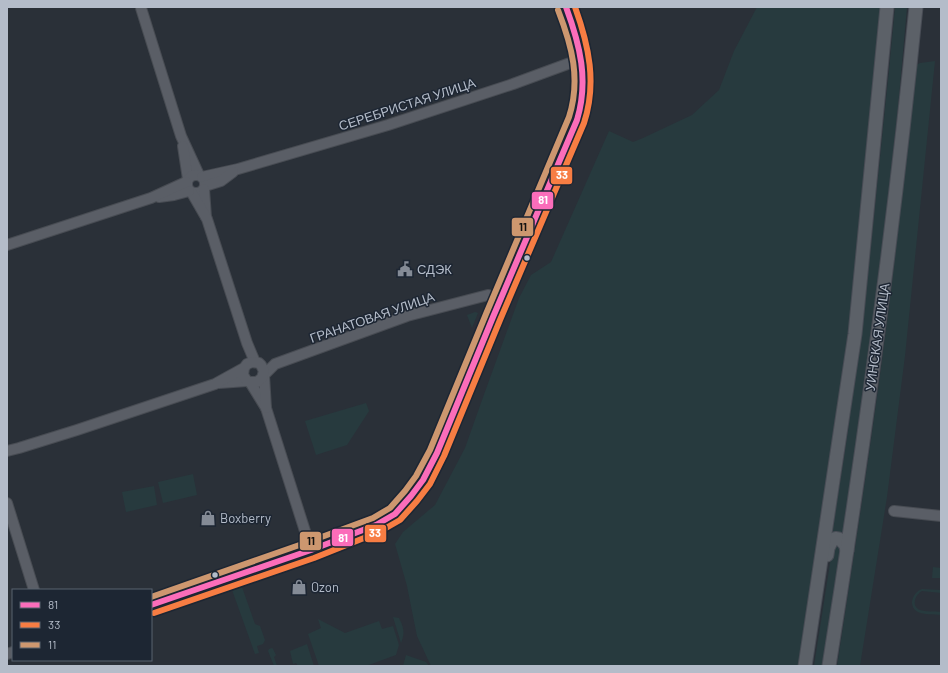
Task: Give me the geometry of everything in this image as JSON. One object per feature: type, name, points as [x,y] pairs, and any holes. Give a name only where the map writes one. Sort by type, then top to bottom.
[{"type":"main road","name":"УИНСКАЯ УЛИЦА","points":[[805,666],[855,334],[887,7]]},
{"type":"main road","name":"УИНСКАЯ УЛИЦА","points":[[829,666],[877,340],[895,204],[916,7]]},
{"type":"main road","points":[[810,666],[828,548],[833,540],[839,539],[847,546],[847,550]]},
{"type":"street","points":[[152,605],[311,550],[376,525],[395,514],[423,480],[437,453],[577,120],[582,100],[583,83],[581,59],[573,25],[566,7]]},
{"type":"street","points":[[141,8],[181,136],[203,182],[206,219]]},
{"type":"street","name":"СЕРЕБРИСТАЯ УЛИЦА","points":[[203,182],[221,181],[238,169],[388,125],[513,84],[581,59]]},
{"type":"street","points":[[181,136],[189,186],[206,219],[247,343],[251,364],[243,375],[266,408]]},
{"type":"street","points":[[7,245],[151,198],[174,195],[189,186],[193,175],[203,182]]},
{"type":"street","points":[[189,186],[198,193],[203,182]]},
{"type":"street","name":"ГРАНАТОВАЯ УЛИЦА","points":[[251,364],[275,364],[407,316],[488,295],[501,299]]},
{"type":"street","points":[[7,451],[215,384],[251,364],[263,368],[264,371],[266,408],[311,550]]},
{"type":"street","name":"ГРАНАТОВАЯ УЛИЦА","points":[[264,375],[275,364]]},
{"type":"street","points":[[215,384],[253,383],[260,381],[264,375]]},
{"type":"street","points":[[7,503],[34,589]]},
{"type":"street","points":[[894,511],[941,516]]},
{"type":"green space","points":[[757,7],[882,7],[850,339],[801,666],[431,666],[417,636],[407,586],[395,544],[403,532],[435,505],[465,448],[519,298],[531,275],[551,262],[609,131],[633,142],[692,115],[719,90],[734,51]]},
{"type":"green space","points":[[895,7],[907,7],[898,108],[875,318],[844,533],[832,533],[848,431],[866,293]]},
{"type":"green space","points":[[935,61],[905,356],[887,497],[860,666],[837,666],[870,448],[892,285],[913,67],[920,63]]},
{"type":"green space","points":[[475,312],[478,313],[472,328],[467,315]]},
{"type":"green space","points":[[366,403],[369,411],[347,445],[316,455],[305,421]]},
{"type":"green space","points":[[193,474],[197,495],[163,503],[158,482]]},
{"type":"green space","points":[[154,486],[157,505],[126,512],[122,492]]},
{"type":"green space","points":[[836,546],[841,548],[824,666],[814,666],[832,551]]},
{"type":"green space","points":[[933,567],[941,568],[941,578],[932,578]]},
{"type":"green space","points":[[242,587],[255,624],[260,626],[265,640],[263,644],[257,646],[259,653],[255,654],[232,590]]},
{"type":"green space","points":[[922,589],[941,590],[941,593],[922,591],[917,595],[915,600],[917,608],[922,611],[941,612],[941,615],[923,614],[915,609],[912,599],[916,593]]},
{"type":"green space","points":[[393,617],[399,618],[402,625],[403,636],[401,643]]},
{"type":"green space","points":[[318,619],[345,633],[379,621],[382,629],[393,626],[399,645],[396,655],[366,666],[319,666],[308,634],[321,628]]},
{"type":"green space","points":[[307,644],[314,666],[298,666],[296,663],[293,664],[290,651]]},
{"type":"green space","points":[[272,648],[276,655],[274,657],[277,666],[274,666],[268,651]]},
{"type":"green space","points":[[406,655],[426,662],[429,666],[403,666]]},
{"type":"transit line","name":"81","points":[[152,605],[311,550],[376,525],[395,514],[423,480],[437,453],[577,120],[581,105],[582,91],[581,63],[579,49],[566,7]]},
{"type":"transit line","name":"33","points":[[154,613],[314,558],[379,532],[400,520],[430,484],[444,456],[584,123],[590,93],[590,65],[584,36],[575,7]]},
{"type":"transit line","name":"11","points":[[152,597],[373,518],[390,508],[416,476],[430,450],[569,117],[573,103],[573,63],[571,50],[558,10]]},
{"type":"place","name":"СДЭК","points":[[405,269]]},
{"type":"place","name":"Boxberry","points":[[208,518]]},
{"type":"place","name":"Ozon","points":[[299,587]]}]
